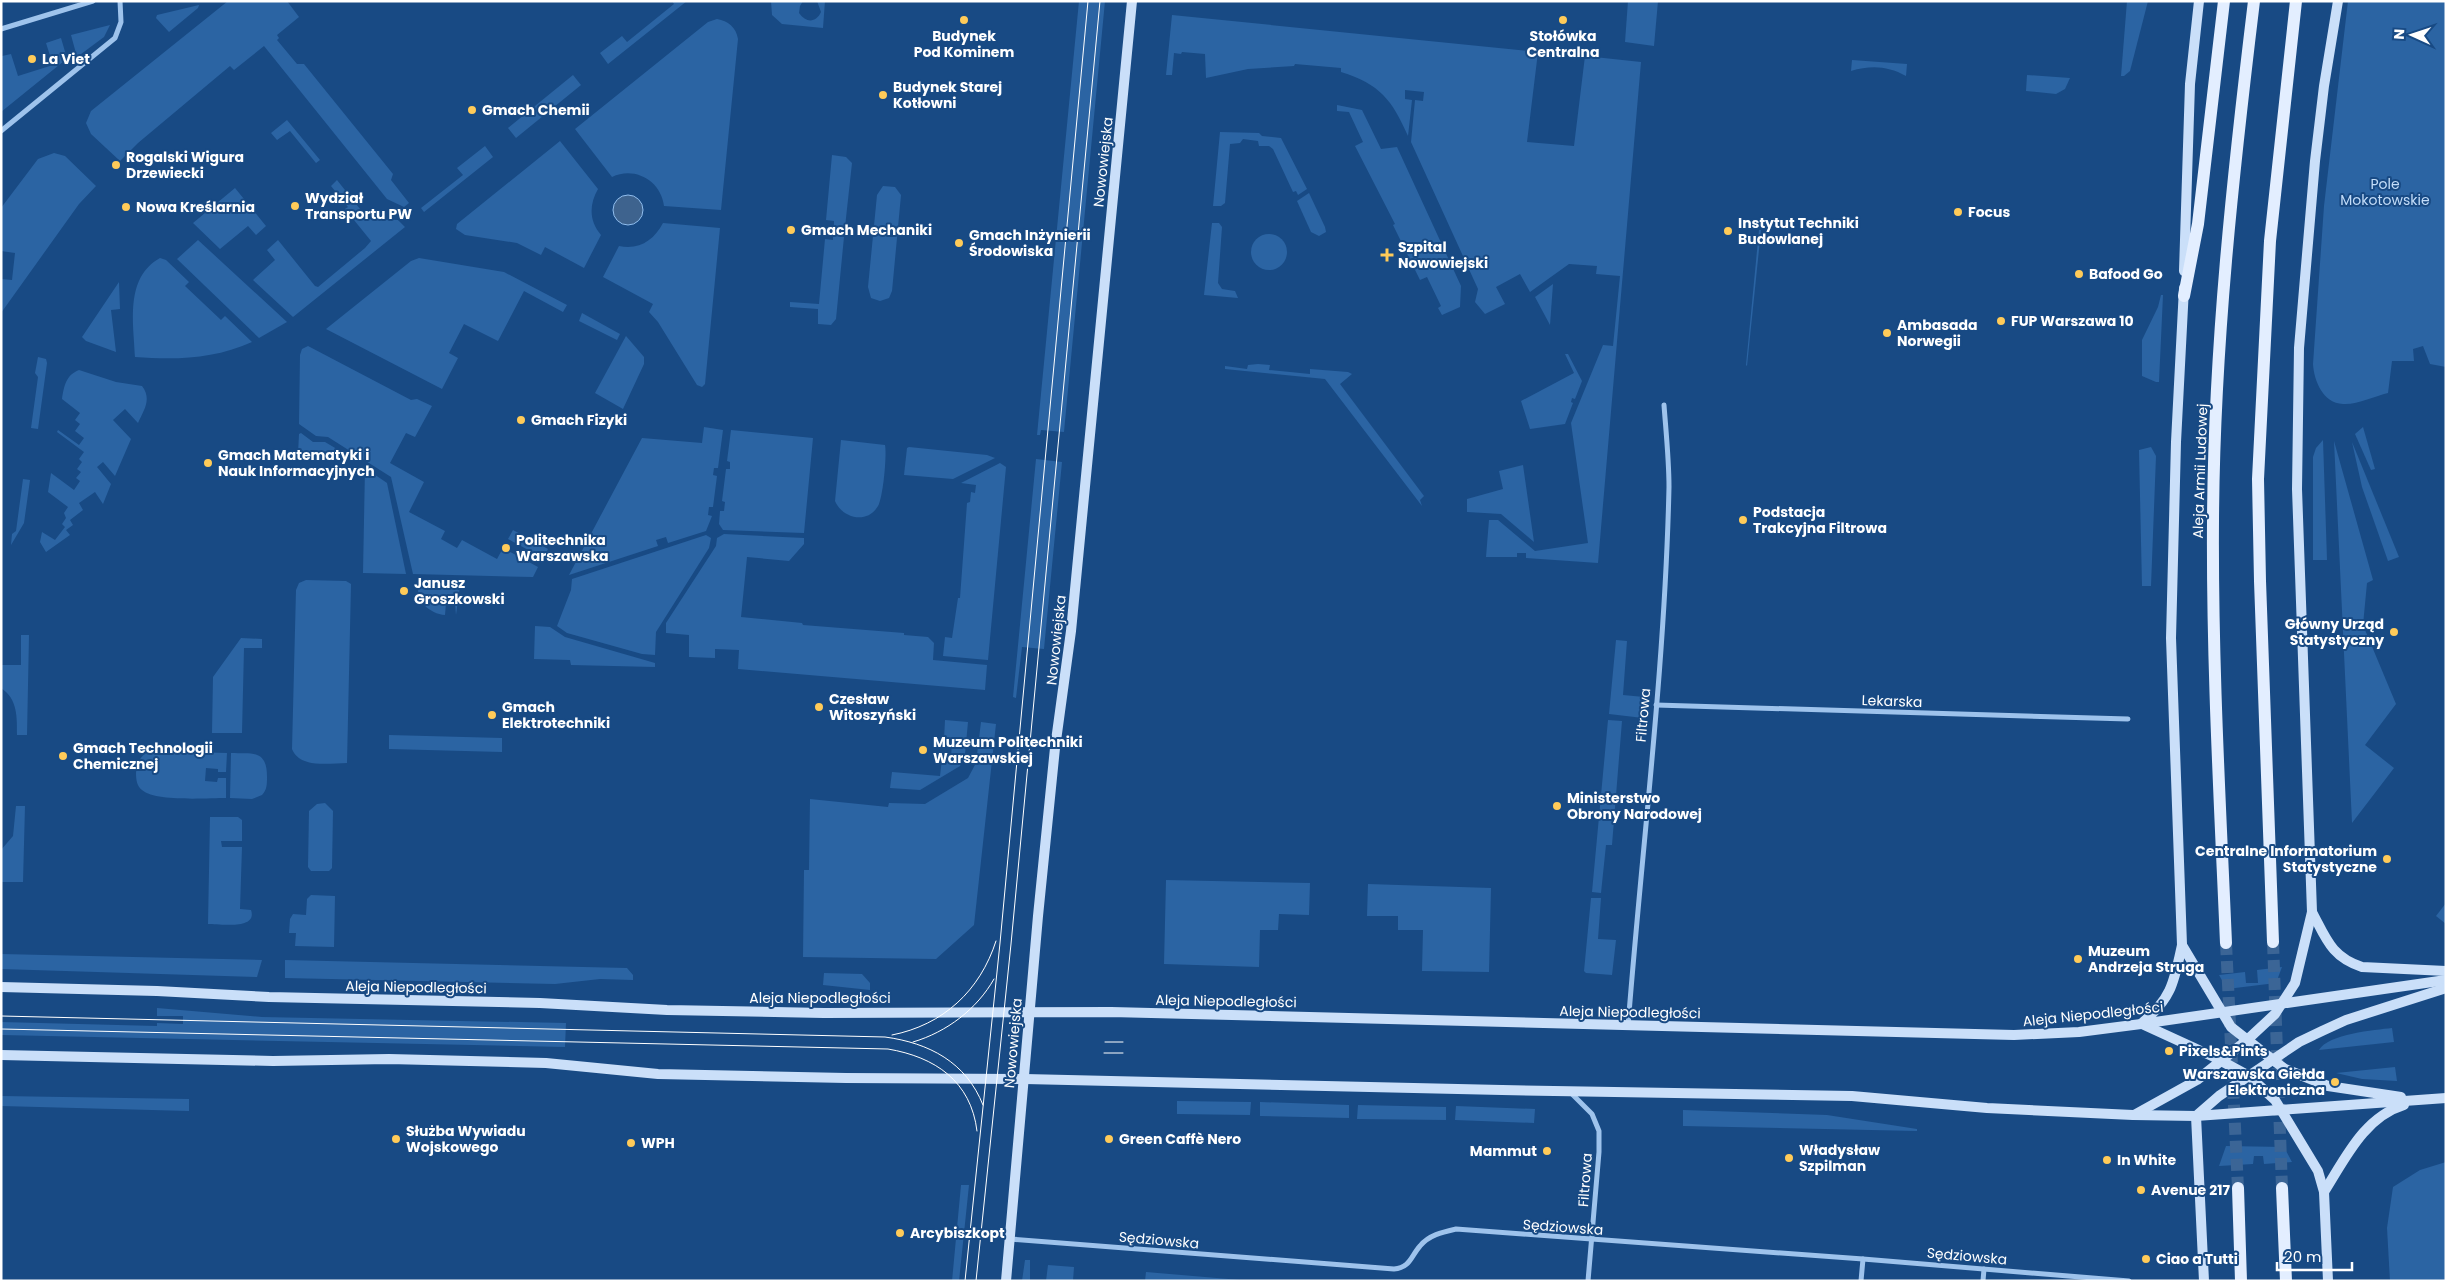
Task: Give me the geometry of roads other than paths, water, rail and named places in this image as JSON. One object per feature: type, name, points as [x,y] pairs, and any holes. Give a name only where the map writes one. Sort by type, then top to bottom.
[{"type":"main road","name":"Nowowiejska","points":[[1006,1281],[1055,748],[1070,639],[1132,1]]},
{"type":"main road","points":[[2200,1],[2192,54],[2189,99],[2184,296],[2176,452],[2171,638],[2182,945],[2169,994],[2158,1009],[2141,1024],[2221,1060],[2249,1076],[2276,1100],[2318,1171],[2324,1192],[2328,1281]]},
{"type":"main road","points":[[2184,296],[2198,224],[2224,1]]},
{"type":"main road","name":"Aleja Armii Ludowej","points":[[2226,944],[2214,639],[2213,519],[2223,280],[2254,1]]},
{"type":"main road","points":[[2273,942],[2258,480],[2270,241],[2296,1]]},
{"type":"main road","points":[[2133,1115],[2197,1080],[2246,1041],[2275,1014],[2295,983],[2312,912],[2297,499],[2298,386],[2302,293],[2310,208],[2324,86],[2338,1]]},
{"type":"main road","points":[[2312,912],[2331,948],[2340,958],[2349,963],[2362,967],[2446,971]]},
{"type":"main road","points":[[2182,945],[2231,1027],[2246,1041],[2286,1069],[2328,1086],[2419,1100]]},
{"type":"main road","name":"Aleja Niepodległości","points":[[1,987],[157,990],[269,997],[540,1003],[659,1010],[1030,1013],[1091,1011],[2014,1035],[2079,1032],[2446,980]]},
{"type":"main road","points":[[2196,1116],[2219,1096],[2299,1042],[2330,1027],[2446,988]]},
{"type":"main road","points":[[1,1055],[273,1061],[390,1059],[536,1063],[658,1074],[846,1078],[1024,1078],[1852,1096],[1987,1108],[2133,1115],[2196,1116],[2446,1098]]},
{"type":"main road","points":[[2324,1192],[2349,1151],[2374,1122],[2393,1108],[2419,1100]]},
{"type":"main road","points":[[2196,1116],[2204,1281]]},
{"type":"main road","points":[[2238,1188],[2241,1281]]},
{"type":"main road","points":[[2282,1188],[2286,1281]]},
{"type":"street","points":[[1,29],[93,1]]},
{"type":"street","points":[[1,131],[115,38],[121,22],[120,1]]},
{"type":"street","name":"Filtrowa","points":[[1628,1026],[1656,705],[1669,486],[1664,404]]},
{"type":"street","name":"Lekarska","points":[[1656,705],[2128,719]]},
{"type":"street","name":"Filtrowa","points":[[1569,1091],[1592,1114],[1599,1131],[1599,1152],[1588,1281]]},
{"type":"street","name":"Sędziowska","points":[[1010,1239],[1401,1269],[1408,1264],[1420,1246],[1433,1236],[1456,1229],[1864,1258],[2129,1281]]},
{"type":"street","points":[[1861,1281],[1864,1258]]},
{"type":"street","points":[[1983,1281],[1984,1269]]},
{"type":"tunnel","points":[[2273,942],[2282,1188]]},
{"type":"tunnel","points":[[2226,943],[2238,1188]]},
{"type":"tram line","points":[[965,1281],[1000,943],[1088,1]]},
{"type":"tram line","points":[[976,1281],[1011,944],[1100,1]]},
{"type":"tram line","points":[[892,1035],[928,1023],[957,1003],[970,990],[980,975],[996,941]]},
{"type":"tram line","points":[[913,1042],[938,1032],[960,1018],[979,1000],[994,979]]},
{"type":"tram line","points":[[1,1016],[885,1037],[916,1044],[944,1057],[967,1077],[983,1105]]},
{"type":"tram line","points":[[1,1029],[888,1049],[921,1058],[948,1074],[959,1085],[967,1098],[977,1131]]},
{"type":"tram line","points":[[1105,1042],[1123,1042]]},
{"type":"tram line","points":[[1104,1053],[1123,1053]]},
{"type":"place","name":"Budynek Pod Kominem","points":[[964,20]]},
{"type":"place","name":"Stołówka Centralna","points":[[1563,20]]},
{"type":"place","name":"La Viet","points":[[32,59]]},
{"type":"place","name":"Budynek Starej Kotłowni","points":[[883,95]]},
{"type":"place","name":"Gmach Chemii","points":[[472,110]]},
{"type":"place","name":"Rogalski Wigura Drzewiecki","points":[[116,165]]},
{"type":"place","name":"Wydział Transportu PW","points":[[295,206]]},
{"type":"place","name":"Nowa Kreślarnia","points":[[126,207]]},
{"type":"place","name":"Focus","points":[[1958,212]]},
{"type":"place","name":"Gmach Mechaniki","points":[[791,230]]},
{"type":"place","name":"Instytut Techniki Budowlanej","points":[[1728,231]]},
{"type":"place","name":"Gmach Inżynierii Środowiska","points":[[959,243]]},
{"type":"place","name":"Szpital Nowowiejski","points":[[1387,255]]},
{"type":"place","name":"Bafood Go","points":[[2079,274]]},
{"type":"place","name":"FUP Warszawa 10","points":[[2001,321]]},
{"type":"place","name":"Ambasada Norwegii","points":[[1887,333]]},
{"type":"place","name":"Gmach Fizyki","points":[[521,420]]},
{"type":"place","name":"Gmach Matematyki i Nauk Informacyjnych","points":[[208,463]]},
{"type":"place","name":"Podstacja Trakcyjna Filtrowa","points":[[1743,520]]},
{"type":"place","name":"Politechnika Warszawska","points":[[506,548]]},
{"type":"place","name":"Janusz Groszkowski","points":[[404,591]]},
{"type":"place","name":"Główny Urząd Statystyczny","points":[[2394,632]]},
{"type":"place","name":"Czesław Witoszyński","points":[[819,707]]},
{"type":"place","name":"Gmach Elektrotechniki","points":[[492,715]]},
{"type":"place","name":"Muzeum Politechniki Warszawskiej","points":[[923,750]]},
{"type":"place","name":"Gmach Technologii Chemicznej","points":[[63,756]]},
{"type":"place","name":"Ministerstwo Obrony Narodowej","points":[[1557,806]]},
{"type":"place","name":"Centralne Informatorium Statystyczne","points":[[2387,859]]},
{"type":"place","name":"Muzeum Andrzeja Struga","points":[[2078,959]]},
{"type":"place","name":"Pixels&Pints","points":[[2169,1051]]},
{"type":"place","name":"Warszawska Giełda Elektroniczna","points":[[2335,1082]]},
{"type":"place","name":"Służba Wywiadu Wojskowego","points":[[396,1139]]},
{"type":"place","name":"Green Caffè Nero","points":[[1109,1139]]},
{"type":"place","name":"WPH","points":[[631,1143]]},
{"type":"place","name":"Mammut","points":[[1547,1151]]},
{"type":"place","name":"Władysław Szpilman","points":[[1789,1158]]},
{"type":"place","name":"In White","points":[[2107,1160]]},
{"type":"place","name":"Avenue 217","points":[[2141,1190]]},
{"type":"place","name":"Arcybiszkopt","points":[[900,1233]]},
{"type":"place","name":"Ciao a Tutti","points":[[2146,1259]]},
{"type":"park label","name":"Pole Mokotowskie","points":[[2385,192]]}]
